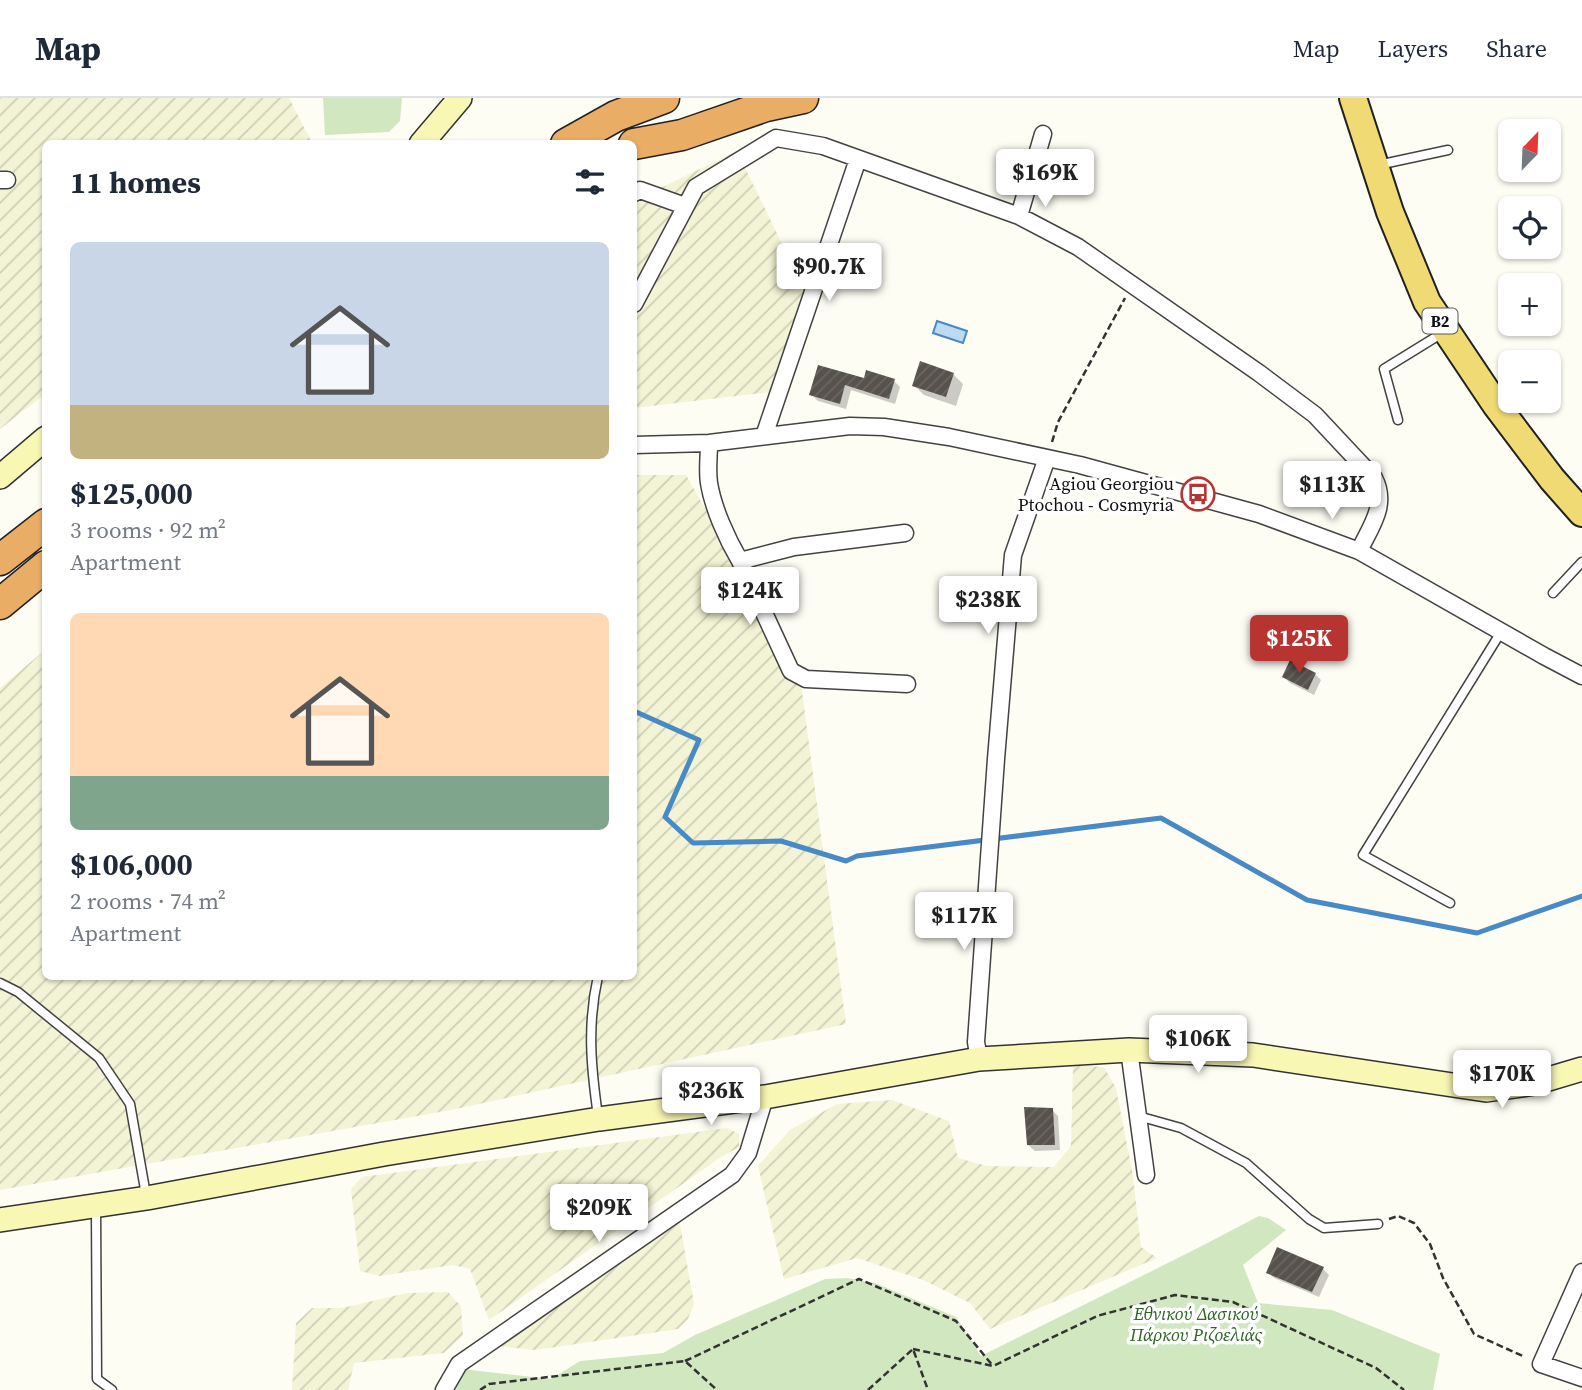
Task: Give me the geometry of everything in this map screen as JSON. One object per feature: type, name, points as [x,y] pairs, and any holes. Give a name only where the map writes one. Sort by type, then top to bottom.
[{"type":"highway","points":[[573,140],[650,98]]},
{"type":"highway","points":[[617,116],[664,98]]},
{"type":"highway","points":[[637,142],[674,124],[747,98]]},
{"type":"highway","points":[[637,143],[682,135],[765,106],[803,98]]},
{"type":"highway","points":[[0,559],[42,527]]},
{"type":"highway","points":[[0,604],[42,569]]},
{"type":"main road","points":[[424,140],[460,98]]},
{"type":"main road","name":"B2","points":[[1353,98],[1390,212],[1427,302],[1496,405],[1552,479],[1582,513]]},
{"type":"main road","points":[[0,477],[42,441]]},
{"type":"main road","points":[[0,1220],[147,1198],[384,1153],[599,1119],[765,1097],[979,1059],[1129,1050],[1253,1055],[1486,1090],[1535,1083],[1582,1069]]},
{"type":"street","points":[[1019,216],[1043,134]]},
{"type":"street","points":[[637,298],[696,187],[776,138],[824,146],[1019,216],[1078,247],[1315,415],[1374,478],[1379,487],[1378,512],[1359,551]]},
{"type":"street","points":[[764,436],[858,159]]},
{"type":"street","points":[[637,192],[640,190],[685,206]]},
{"type":"street","points":[[637,445],[709,443],[866,425],[949,437],[1080,465],[1259,514],[1359,551],[1582,676]]},
{"type":"street","points":[[709,443],[711,493],[731,545],[791,671],[806,679],[907,684]]},
{"type":"street","points":[[979,1059],[976,1042],[1013,555],[1047,458]]},
{"type":"street","points":[[740,561],[794,547],[905,533]]},
{"type":"street","points":[[1129,1050],[1146,1175]]},
{"type":"street","points":[[444,1390],[459,1364],[732,1175],[748,1153],[765,1097]]},
{"type":"street","points":[[1582,1272],[1541,1364],[1582,1378]]},
{"type":"lane","points":[[1375,166],[1448,150]]},
{"type":"lane","points":[[1398,420],[1384,369],[1447,331]]},
{"type":"lane","points":[[1553,593],[1582,562]]},
{"type":"lane","points":[[1450,903],[1363,855],[1501,632]]},
{"type":"lane","points":[[597,980],[592,1002],[590,1039],[599,1119]]},
{"type":"lane","points":[[0,983],[18,992],[99,1058],[130,1104],[147,1198]]},
{"type":"lane","points":[[1138,1116],[1181,1128],[1246,1163],[1309,1219],[1325,1228],[1378,1224]]},
{"type":"lane","points":[[96,1206],[97,1379],[112,1390]]},
{"type":"path","points":[[1047,458],[1058,422],[1132,285]]},
{"type":"path","points":[[1378,1224],[1398,1216],[1414,1223],[1430,1244],[1443,1278],[1474,1334],[1541,1364]]},
{"type":"path","points":[[480,1390],[489,1384],[685,1361],[859,1279],[956,1321],[993,1366]]},
{"type":"path","points":[[913,1349],[993,1366],[1097,1316],[1175,1295],[1233,1302],[1376,1368],[1404,1390]]},
{"type":"path","points":[[868,1390],[913,1349]]},
{"type":"path","points":[[913,1349],[928,1390]]},
{"type":"path","points":[[685,1361],[717,1390]]},
{"type":"green space","points":[[0,98],[289,98],[310,140],[42,140],[42,396],[0,429]]},
{"type":"green space","points":[[323,98],[402,98],[400,121],[389,132],[325,135]]},
{"type":"green space","points":[[737,151],[786,252],[801,268],[806,297],[770,392],[637,408],[637,200]]},
{"type":"green space","points":[[637,475],[686,475],[800,676],[846,1024],[451,1110],[0,1190],[0,688],[42,653],[42,980],[637,980]]},
{"type":"green space","points":[[1073,1065],[1104,1067],[1116,1088],[1133,1176],[1141,1247],[1157,1258],[990,1329],[970,1303],[923,1280],[857,1258],[784,1279],[758,1166],[790,1130],[837,1104],[892,1100],[949,1121],[958,1158],[987,1166],[1054,1167],[1071,1146]]},
{"type":"green space","points":[[727,1128],[739,1134],[739,1147],[489,1320],[470,1269],[453,1265],[380,1276],[360,1271],[351,1189],[362,1177]]},
{"type":"green space","name":"Εθνικού Δασικού Πάρκου Ριζοελιάς","points":[[1259,1216],[1268,1218],[1286,1230],[1243,1265],[1258,1303],[1332,1310],[1440,1354],[1433,1390],[456,1390],[462,1369],[551,1379],[580,1361],[663,1353],[695,1335],[825,1279],[847,1278],[875,1283],[956,1317],[981,1356]]},
{"type":"green space","points":[[679,1218],[694,1304],[688,1319],[678,1329],[535,1350],[497,1346]]},
{"type":"green space","points":[[448,1292],[461,1306],[463,1335],[444,1353],[354,1363],[348,1390],[292,1390],[296,1323],[312,1308],[342,1308],[407,1293]]},
{"type":"water","points":[[937,321],[967,331],[963,343],[933,333]]},
{"type":"building","points":[[920,361],[954,373],[946,397],[912,386]]},
{"type":"building","points":[[818,365],[864,378],[866,370],[895,379],[889,399],[845,385],[840,404],[809,395]]},
{"type":"building","points":[[1290,660],[1316,673],[1308,690],[1282,677]]},
{"type":"building","points":[[1024,1107],[1053,1108],[1055,1145],[1027,1145]]},
{"type":"building","points":[[1277,1247],[1324,1267],[1312,1292],[1266,1273]]},
{"type":"waterway","points":[[637,712],[699,740],[665,817],[693,843],[781,841],[846,861],[857,856],[1161,818],[1307,900],[1477,933],[1582,896]]},
{"type":"place","name":"Agiou Georgiou Ptochou - Cosmyria","points":[[1198,494]]}]
